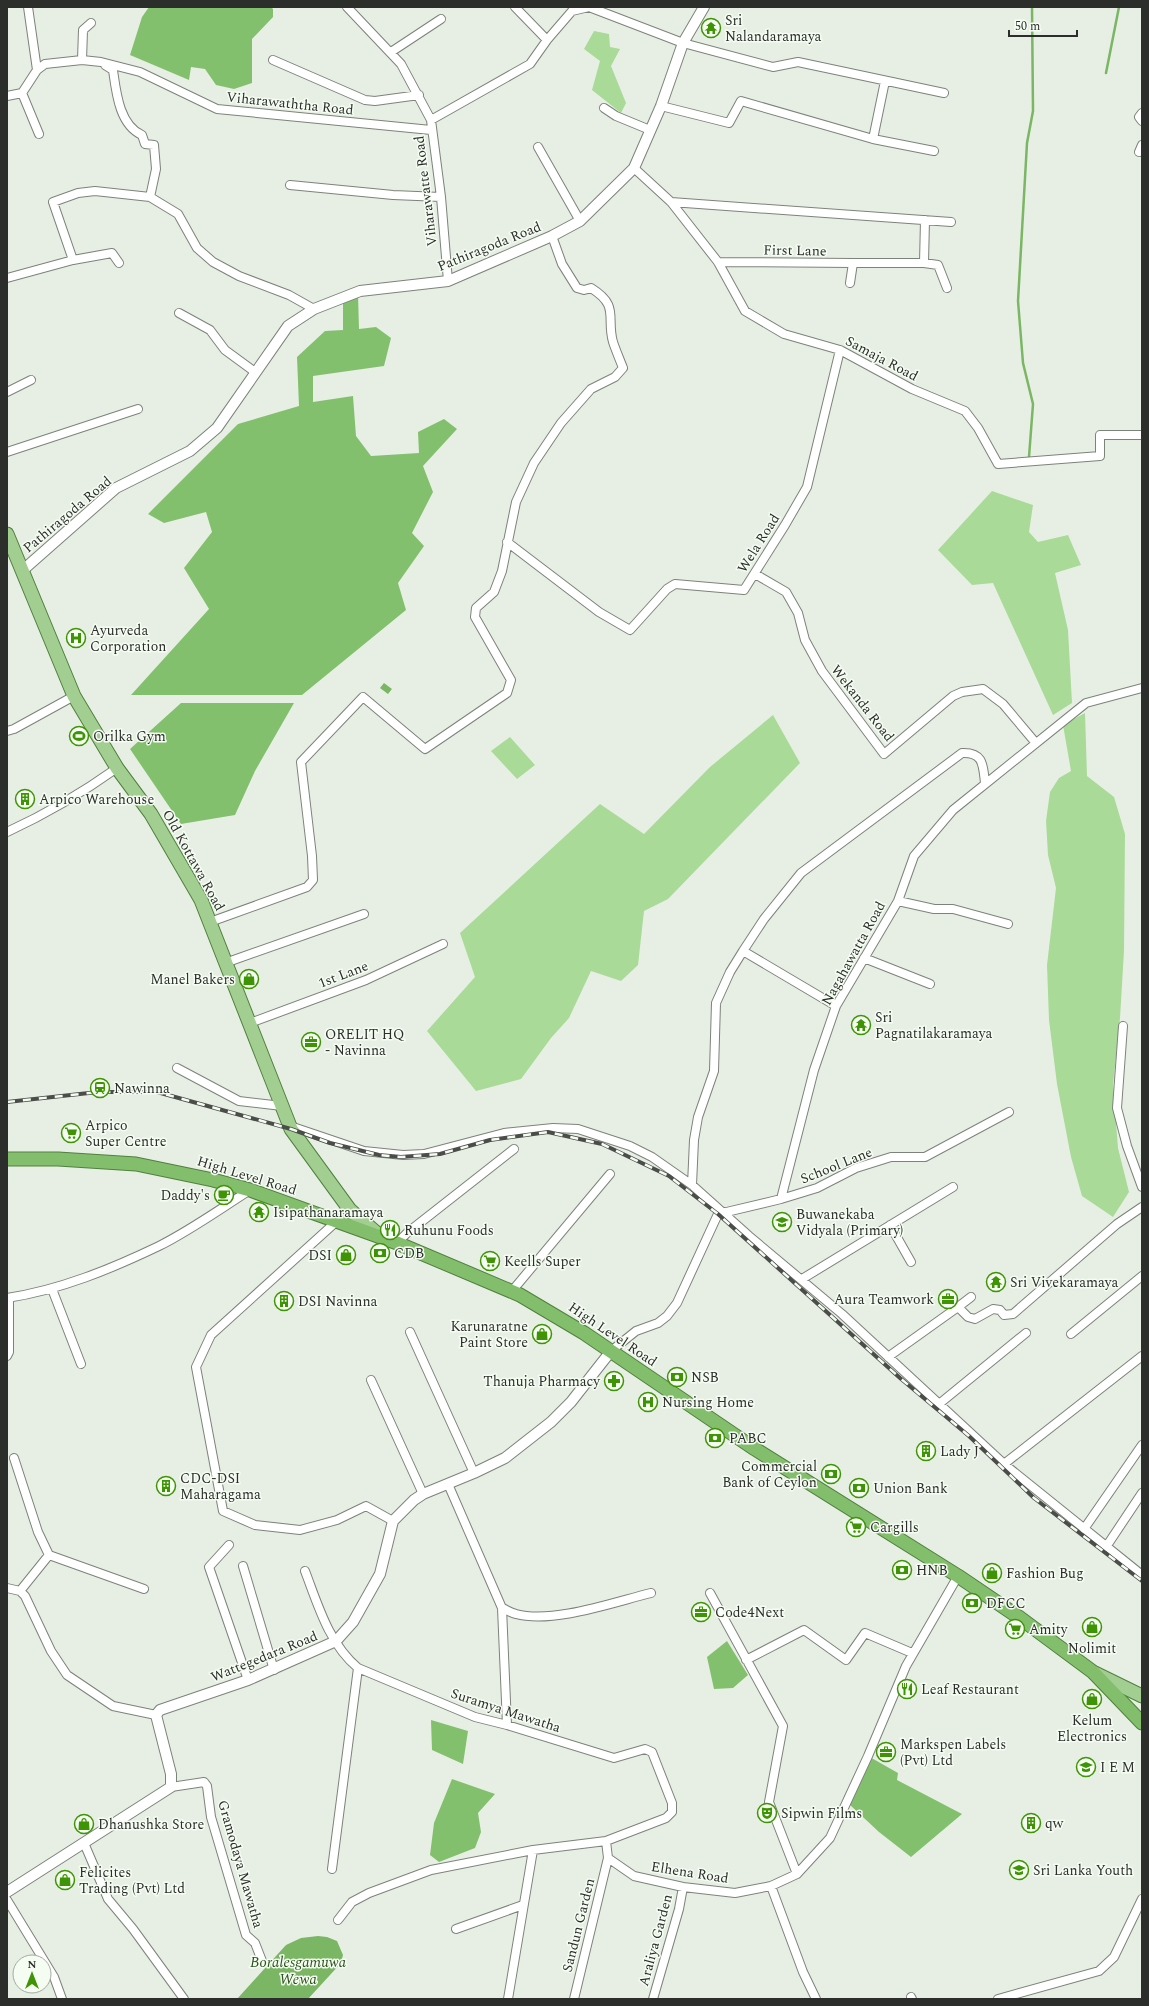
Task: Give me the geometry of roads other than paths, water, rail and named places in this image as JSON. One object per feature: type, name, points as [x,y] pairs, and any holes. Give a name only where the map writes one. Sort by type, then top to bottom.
[{"type":"highway","name":"High Level Road","points":[[7,1159],[58,1159],[136,1164],[183,1173],[250,1190],[381,1237],[512,1291],[559,1317],[755,1449],[958,1576],[1020,1618],[1093,1672],[1142,1723]]},
{"type":"main road","name":"Old Kottawa Road","points":[[8,540],[23,570],[74,696],[117,768],[151,814],[201,900],[290,1126],[350,1210],[381,1237]]},
{"type":"main road","points":[[1093,1672],[1142,1696]]},
{"type":"street","points":[[7,96],[22,93],[37,70],[28,7]]},
{"type":"street","points":[[347,7],[402,64],[431,120]]},
{"type":"street","points":[[515,7],[547,40]]},
{"type":"street","points":[[589,7],[683,43],[773,67],[798,62],[944,93]]},
{"type":"street","name":"Viharawatte Road","points":[[448,281],[441,197],[431,130],[431,120],[530,64],[547,40],[572,11],[589,7]]},
{"type":"street","name":"Pathiragoda Road","points":[[23,570],[116,488],[190,452],[217,428],[288,326],[314,308],[360,291],[448,281],[552,236],[580,221],[634,168],[661,106],[683,43],[704,7]]},
{"type":"street","points":[[391,52],[441,19]]},
{"type":"street","points":[[82,60],[84,30],[91,23]]},
{"type":"street","name":"Viharawaththa Road","points":[[37,70],[45,64],[82,60],[101,62],[140,72],[218,109],[431,130]]},
{"type":"street","points":[[273,60],[366,100],[375,101],[419,95]]},
{"type":"street","points":[[101,62],[113,70],[116,96],[126,120],[134,132],[142,135],[145,144],[154,145],[156,169],[150,197]]},
{"type":"street","points":[[874,139],[885,81]]},
{"type":"street","points":[[22,93],[39,134]]},
{"type":"street","points":[[661,106],[729,123],[741,101],[874,139],[934,151]]},
{"type":"street","points":[[604,108],[616,116],[650,130]]},
{"type":"street","points":[[1142,113],[1139,117],[1142,121]]},
{"type":"street","points":[[538,147],[580,221]]},
{"type":"street","name":"Samaja Road","points":[[634,168],[671,202],[718,262],[745,311],[784,334],[840,350],[912,389],[965,411],[978,428],[998,464],[1100,456],[1100,435],[1142,435]]},
{"type":"street","points":[[290,185],[393,195],[441,197]]},
{"type":"street","points":[[73,260],[53,202],[78,193],[95,191],[150,197],[178,214],[197,248],[212,262],[239,276],[289,295],[314,308]]},
{"type":"street","points":[[671,202],[951,222]]},
{"type":"street","points":[[925,220],[924,263],[938,265],[947,288]]},
{"type":"street","points":[[210,922],[307,887],[313,880],[312,856],[301,762],[363,697],[425,749],[507,693],[511,680],[475,617],[476,608],[494,592],[502,571],[516,502],[534,463],[561,423],[592,389],[615,376],[623,368],[613,341],[609,306],[604,296],[591,288],[584,290],[577,288],[562,264],[552,236]]},
{"type":"street","points":[[7,278],[73,260],[112,253],[119,263]]},
{"type":"street","name":"First Lane","points":[[718,262],[853,264],[924,263]]},
{"type":"street","points":[[850,283],[853,264]]},
{"type":"street","points":[[179,313],[210,330],[225,350],[255,372]]},
{"type":"street","name":"Wela Road","points":[[507,542],[599,612],[630,630],[667,589],[675,584],[744,590],[807,487],[840,350]]},
{"type":"street","points":[[7,392],[31,380]]},
{"type":"street","points":[[7,452],[138,409]]},
{"type":"street","name":"Wekanda Road","points":[[755,574],[786,592],[798,614],[805,640],[822,670],[884,754],[953,696],[962,692],[983,689],[1003,704],[1035,742]]},
{"type":"street","name":"Nagahawatta Road","points":[[781,1199],[814,1070],[836,1006],[898,901],[914,856],[953,810],[1035,742],[1086,703],[1142,688]]},
{"type":"street","points":[[7,731],[14,729],[74,696]]},
{"type":"street","points":[[692,1185],[694,1140],[698,1116],[714,1072],[716,1003],[730,972],[764,919],[800,873],[962,753],[972,753],[979,757],[983,766],[985,783]]},
{"type":"street","points":[[7,832],[40,817],[84,792],[117,768]]},
{"type":"street","points":[[898,901],[934,909],[953,909],[1008,924]]},
{"type":"street","points":[[225,963],[364,914]]},
{"type":"street","name":"1st Lane","points":[[250,1022],[366,980],[443,944]]},
{"type":"street","points":[[743,951],[836,1006]]},
{"type":"street","points":[[864,958],[930,984]]},
{"type":"street","points":[[1123,1026],[1117,1108],[1127,1146],[1142,1187]]},
{"type":"street","points":[[177,1068],[239,1101],[282,1106]]},
{"type":"street","name":"School Lane","points":[[781,1199],[817,1188],[856,1168],[891,1157],[925,1157],[1009,1112]]},
{"type":"street","points":[[290,1126],[364,1151],[403,1155],[424,1154],[504,1133],[553,1128],[578,1129],[630,1146],[646,1154],[692,1185],[802,1279],[1004,1464],[1142,1575]]},
{"type":"street","points":[[396,1243],[514,1149]]},
{"type":"street","points":[[512,1291],[610,1174]]},
{"type":"street","points":[[802,1279],[953,1187]]},
{"type":"street","points":[[7,1356],[9,1352],[8,1298],[52,1289],[78,1281],[160,1246],[250,1190]]},
{"type":"street","points":[[337,1221],[211,1335],[196,1367],[223,1511],[256,1525],[300,1530],[337,1520],[366,1506],[393,1521],[414,1500],[423,1494],[474,1473],[505,1458],[551,1422],[571,1402],[610,1351],[636,1331],[658,1322],[666,1316],[677,1303],[718,1214],[781,1199]]},
{"type":"street","points":[[958,1307],[968,1317],[975,1319],[993,1309],[1000,1310],[1004,1315],[1013,1314],[1117,1224],[1142,1207]]},
{"type":"street","points":[[890,1225],[911,1262]]},
{"type":"street","points":[[1071,1334],[1142,1276]]},
{"type":"street","points":[[52,1289],[81,1364]]},
{"type":"street","points":[[888,1358],[971,1297]]},
{"type":"street","points":[[410,1332],[474,1473]]},
{"type":"street","points":[[939,1404],[1026,1333]]},
{"type":"street","points":[[1004,1464],[1142,1356]]},
{"type":"street","points":[[371,1380],[423,1494]]},
{"type":"street","points":[[1084,1529],[1142,1445]]},
{"type":"street","points":[[14,1458],[38,1532],[49,1555],[144,1589]]},
{"type":"street","points":[[448,1484],[502,1608],[507,1725]]},
{"type":"street","points":[[1106,1547],[1142,1494]]},
{"type":"street","name":"Wattegedara Road","points":[[156,1715],[160,1710],[274,1670],[336,1641],[353,1622],[380,1574],[393,1521]]},
{"type":"street","points":[[230,1545],[209,1567],[248,1680]]},
{"type":"street","points":[[20,1591],[49,1555]]},
{"type":"street","points":[[243,1566],[274,1670]]},
{"type":"street","name":"Suramya Mawatha","points":[[305,1571],[325,1624],[348,1660],[358,1668],[475,1717],[507,1725],[614,1758],[645,1749],[652,1752],[672,1804],[672,1812],[666,1818],[606,1841]]},
{"type":"street","name":"Elhena Road","points":[[608,1858],[634,1876],[683,1887],[735,1893],[771,1886],[797,1874],[830,1838],[868,1756],[912,1653],[958,1576]]},
{"type":"street","points":[[7,1588],[20,1591],[25,1596],[51,1651],[67,1675],[113,1706],[156,1715],[171,1774],[171,1787],[7,1891],[54,1977],[62,1999]]},
{"type":"street","points":[[502,1608],[516,1614],[537,1617],[571,1613],[651,1593]]},
{"type":"street","points":[[710,1593],[782,1726],[770,1802],[797,1874]]},
{"type":"street","points":[[746,1660],[804,1630],[846,1660],[865,1633],[912,1653]]},
{"type":"street","points":[[332,1869],[358,1668]]},
{"type":"street","name":"Gramodaya Mawatha","points":[[171,1787],[204,1782],[207,1786],[211,1817],[246,1935],[255,1943],[262,1960]]},
{"type":"street","points":[[338,1920],[352,1902],[369,1893],[431,1870],[533,1850],[606,1841],[608,1858]]},
{"type":"street","points":[[84,1843],[108,1899],[133,1928],[184,1999]]},
{"type":"street","points":[[507,1999],[533,1850]]},
{"type":"street","name":"Sandun Garden","points":[[574,1999],[608,1858]]},
{"type":"street","points":[[771,1886],[803,1972],[816,1999]]},
{"type":"street","name":"Araliya Garden","points":[[653,1999],[683,1887]]},
{"type":"street","points":[[998,1999],[1099,1971],[1114,1957],[1142,1899]]},
{"type":"street","points":[[456,1929],[524,1905]]},
{"type":"water","points":[[384,683],[392,689],[388,694],[380,688]]},
{"type":"water","name":"Boralesgamuwa Wewa","points":[[318,1936],[327,1937],[337,1941],[343,1955],[341,1963],[308,1999],[237,1999],[286,1945],[301,1938]]},
{"type":"waterway","points":[[1029,457],[1033,404],[1023,363],[1018,301],[1027,143],[1033,111],[1032,7]]},
{"type":"waterway","points":[[1106,73],[1119,7]]},
{"type":"railway","points":[[7,1102],[98,1092],[157,1092],[291,1129],[330,1143],[379,1155],[401,1157],[440,1154],[490,1140],[548,1132],[602,1144],[669,1176],[718,1214],[900,1378],[969,1436],[1034,1498],[1142,1581]]},
{"type":"place","name":"Sri Nalandaramaya","points":[[711,28]]},
{"type":"place","name":"Ayurveda Corporation","points":[[76,638]]},
{"type":"place","name":"Orilka Gym","points":[[79,736]]},
{"type":"place","name":"Arpico Warehouse","points":[[25,799]]},
{"type":"place","name":"Manel Bakers","points":[[249,979]]},
{"type":"place","name":"Sri Pagnatilakaramaya","points":[[861,1025]]},
{"type":"place","name":"ORELIT HQ - Navinna","points":[[311,1042]]},
{"type":"place","name":"Nawinna","points":[[100,1088]]},
{"type":"place","name":"Arpico Super Centre","points":[[71,1133]]},
{"type":"place","name":"Daddy's","points":[[224,1195]]},
{"type":"place","name":"Isipathanaramaya","points":[[259,1212]]},
{"type":"place","name":"Buwanekaba Vidyala (Primary)","points":[[782,1222]]},
{"type":"place","name":"Ruhunu Foods","points":[[390,1230]]},
{"type":"place","name":"CDB","points":[[380,1253]]},
{"type":"place","name":"DSI","points":[[346,1255]]},
{"type":"place","name":"Keells Super","points":[[490,1261]]},
{"type":"place","name":"Sri Vivekaramaya","points":[[996,1282]]},
{"type":"place","name":"Aura Teamwork","points":[[948,1299]]},
{"type":"place","name":"DSI Navinna","points":[[284,1301]]},
{"type":"place","name":"Karunaratne Paint Store","points":[[542,1334]]},
{"type":"place","name":"NSB","points":[[677,1377]]},
{"type":"place","name":"Thanuja Pharmacy","points":[[614,1381]]},
{"type":"place","name":"Nursing Home","points":[[648,1402]]},
{"type":"place","name":"PABC","points":[[715,1438]]},
{"type":"place","name":"Lady J","points":[[926,1451]]},
{"type":"place","name":"Commercial Bank of Ceylon","points":[[831,1474]]},
{"type":"place","name":"CDC-DSI Maharagama","points":[[166,1486]]},
{"type":"place","name":"Union Bank","points":[[859,1488]]},
{"type":"place","name":"Cargills","points":[[856,1527]]},
{"type":"place","name":"HNB","points":[[902,1570]]},
{"type":"place","name":"Fashion Bug","points":[[992,1573]]},
{"type":"place","name":"DFCC","points":[[972,1603]]},
{"type":"place","name":"Code4Next","points":[[701,1612]]},
{"type":"place","name":"Nolimit","points":[[1092,1627]]},
{"type":"place","name":"Amity","points":[[1015,1629]]},
{"type":"place","name":"Leaf Restaurant","points":[[907,1689]]},
{"type":"place","name":"Kelum Electronics","points":[[1092,1699]]},
{"type":"place","name":"Markspen Labels (Pvt) Ltd","points":[[886,1752]]},
{"type":"place","name":"I E M","points":[[1086,1767]]},
{"type":"place","name":"Sipwin Films","points":[[767,1813]]},
{"type":"place","name":"qw","points":[[1031,1823]]},
{"type":"place","name":"Dhanushka Store","points":[[84,1824]]},
{"type":"place","name":"Sri Lanka Youth","points":[[1019,1870]]},
{"type":"place","name":"Felicites Trading (Pvt) Ltd","points":[[65,1880]]}]
